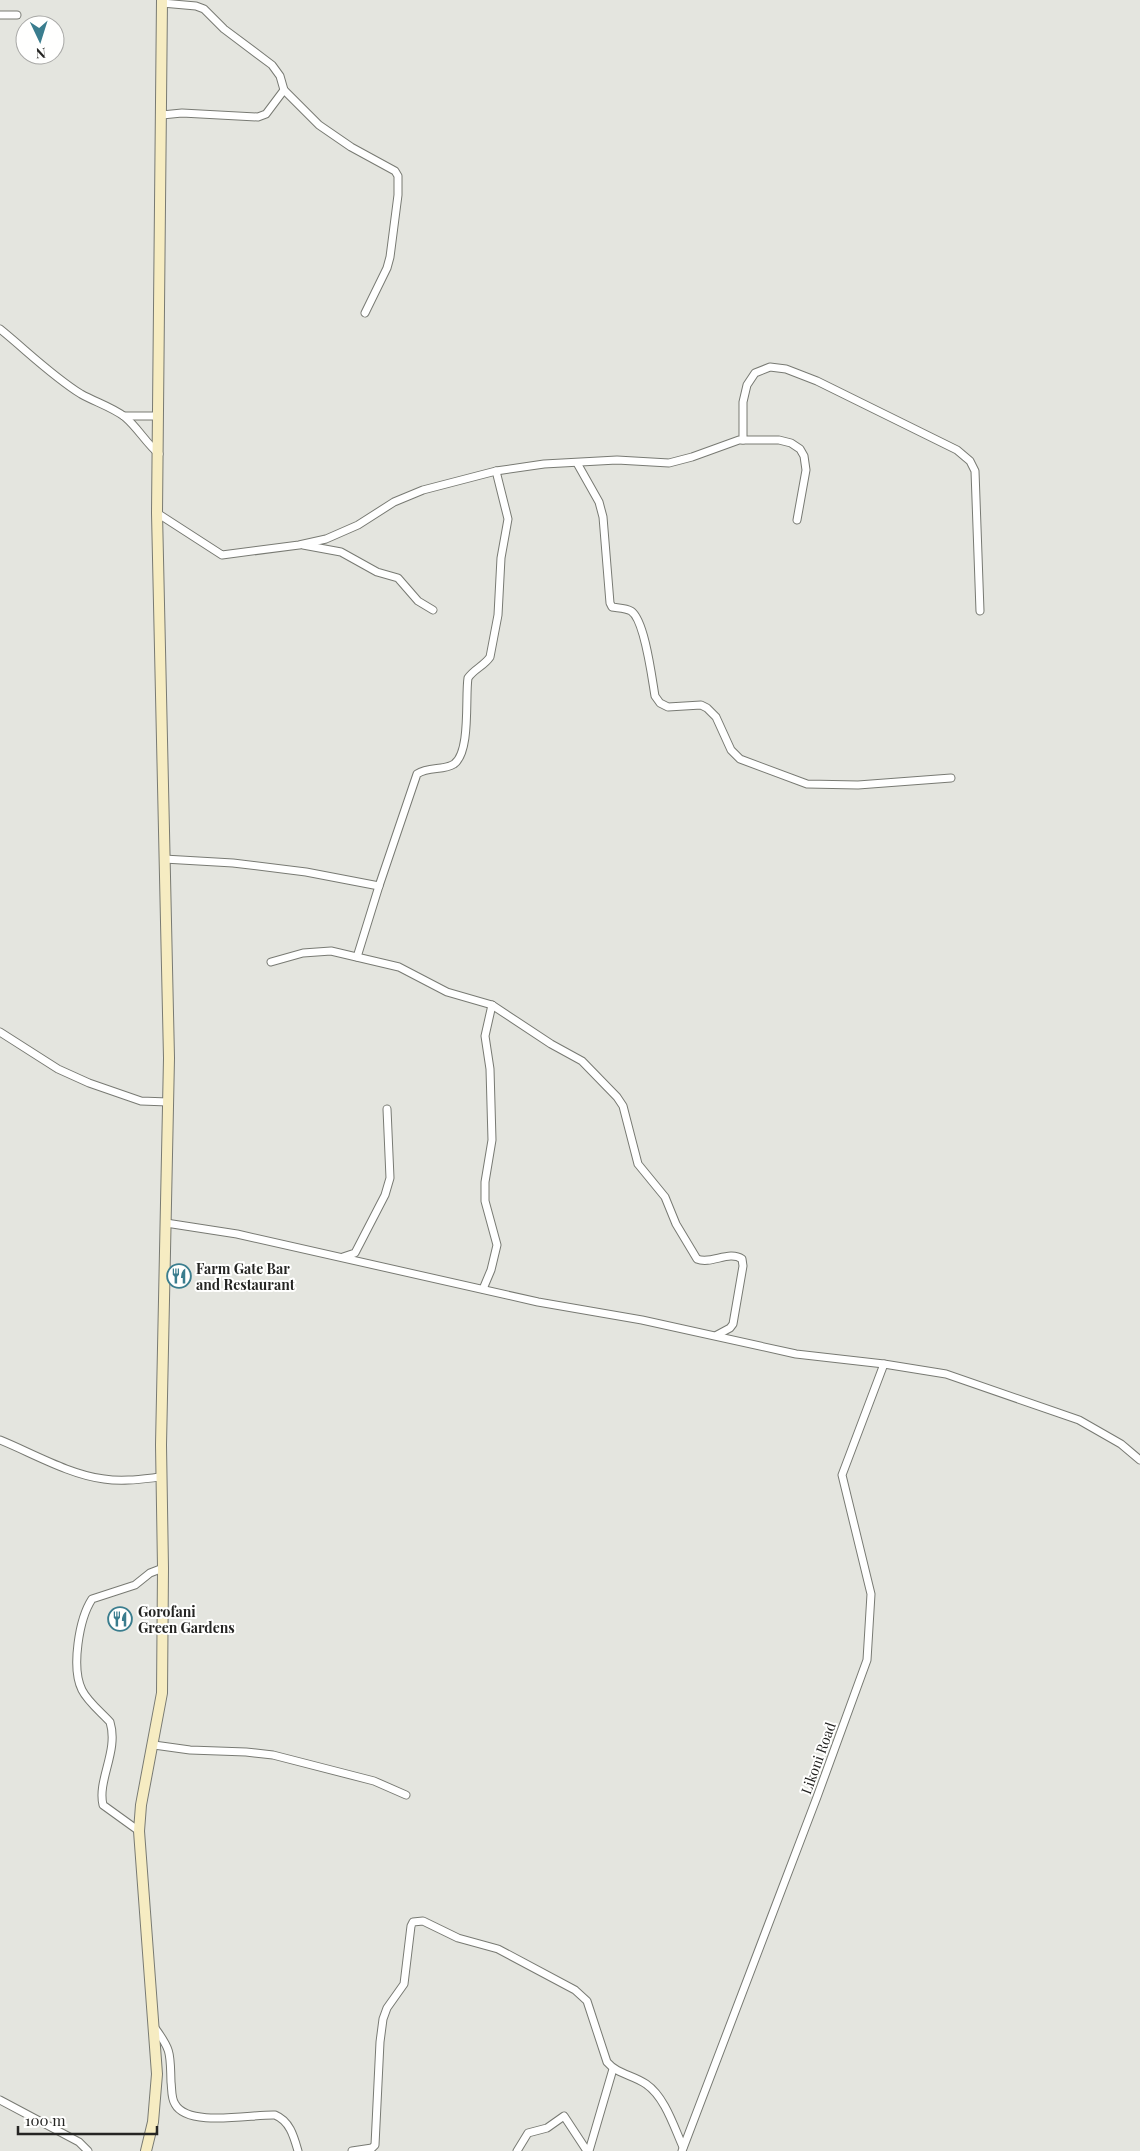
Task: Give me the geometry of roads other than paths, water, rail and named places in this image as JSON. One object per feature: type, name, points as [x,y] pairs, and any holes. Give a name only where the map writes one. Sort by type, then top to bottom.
[{"type":"street","points":[[146,2151],[156,2098],[154,2028],[139,1831],[141,1805],[154,1745],[162,1693],[163,1568],[161,1477],[169,1058],[157,513],[162,1],[204,9],[224,29],[272,65],[280,76],[284,90],[319,125],[351,147],[395,170],[398,176],[398,194],[387,268],[365,314]]},
{"type":"street","points":[[0,15],[15,15]]},
{"type":"street","points":[[162,115],[182,113],[258,116],[266,114],[284,90]]},
{"type":"street","points":[[0,329],[73,388],[124,416],[141,434],[148,445],[159,454]]},
{"type":"street","points":[[743,440],[743,402],[747,385],[755,373],[770,367],[786,369],[817,381],[957,450],[970,461],[975,471],[980,611]]},
{"type":"street","points":[[124,416],[157,416]]},
{"type":"street","points":[[157,513],[222,555],[326,539],[358,526],[394,502],[423,490],[496,471],[544,464],[617,460],[677,462],[743,440],[779,440],[791,442],[800,448],[804,456],[806,470],[797,520]]},
{"type":"street","points":[[577,463],[598,502],[603,517],[610,604],[612,607],[631,611],[635,616],[644,635],[655,696],[660,703],[668,707],[702,705],[716,717],[731,750],[740,759],[807,784],[858,785],[951,778]]},
{"type":"street","points":[[357,957],[378,886],[418,774],[427,769],[446,767],[455,763],[463,752],[468,678],[471,673],[490,657],[498,615],[501,558],[508,519],[496,471]]},
{"type":"street","points":[[302,544],[341,552],[377,572],[398,578],[418,601],[433,610]]},
{"type":"street","points":[[164,859],[242,864],[306,872],[378,886]]},
{"type":"street","points":[[272,962],[303,953],[332,951],[399,967],[447,992],[492,1005],[551,1044],[582,1061],[617,1098],[627,1119],[638,1164],[665,1197],[678,1230],[697,1259],[735,1256],[742,1259],[743,1266],[733,1324],[730,1328],[717,1335]]},
{"type":"street","points":[[483,1289],[491,1270],[497,1245],[485,1201],[485,1182],[492,1140],[489,1060],[485,1036],[492,1005]]},
{"type":"street","points":[[0,1032],[58,1070],[89,1083],[141,1101],[168,1102]]},
{"type":"street","points":[[339,1257],[353,1254],[385,1195],[390,1178],[386,1109]]},
{"type":"street","points":[[166,1223],[237,1234],[538,1302],[717,1335],[796,1354],[884,1364],[946,1374],[1079,1420],[1121,1444],[1140,1460]]},
{"type":"street","name":"Likoni Road","points":[[683,2149],[867,1660],[871,1594],[842,1475],[884,1364]]},
{"type":"street","points":[[0,1440],[82,1475],[103,1480],[125,1481],[161,1477]]},
{"type":"street","points":[[139,1831],[103,1805],[103,1789],[112,1747],[112,1727],[110,1722],[83,1692],[80,1685],[79,1640],[84,1619],[92,1599],[135,1586],[150,1573],[163,1568]]},
{"type":"street","points":[[154,1745],[190,1750],[273,1755],[374,1781],[406,1795]]},
{"type":"street","points":[[352,2151],[372,2148],[375,2145],[380,2042],[383,2019],[387,2008],[404,1984],[412,1926],[413,1922],[417,1920],[458,1938],[498,1949],[575,1990],[587,2001],[603,2056],[613,2069],[646,2084],[651,2089],[662,2102],[683,2149]]},
{"type":"street","points":[[154,2028],[168,2047],[172,2094],[175,2104],[183,2113],[222,2118],[275,2115],[291,2131],[298,2151]]},
{"type":"street","points":[[588,2151],[613,2069]]},
{"type":"street","points":[[0,2100],[79,2142],[88,2151]]},
{"type":"street","points":[[517,2151],[528,2133],[547,2128],[564,2116],[588,2151]]},
{"type":"place","name":"Farm Gate Bar and Restaurant","points":[[179,1276]]},
{"type":"place","name":"Gorofani Green Gardens","points":[[120,1619]]}]
